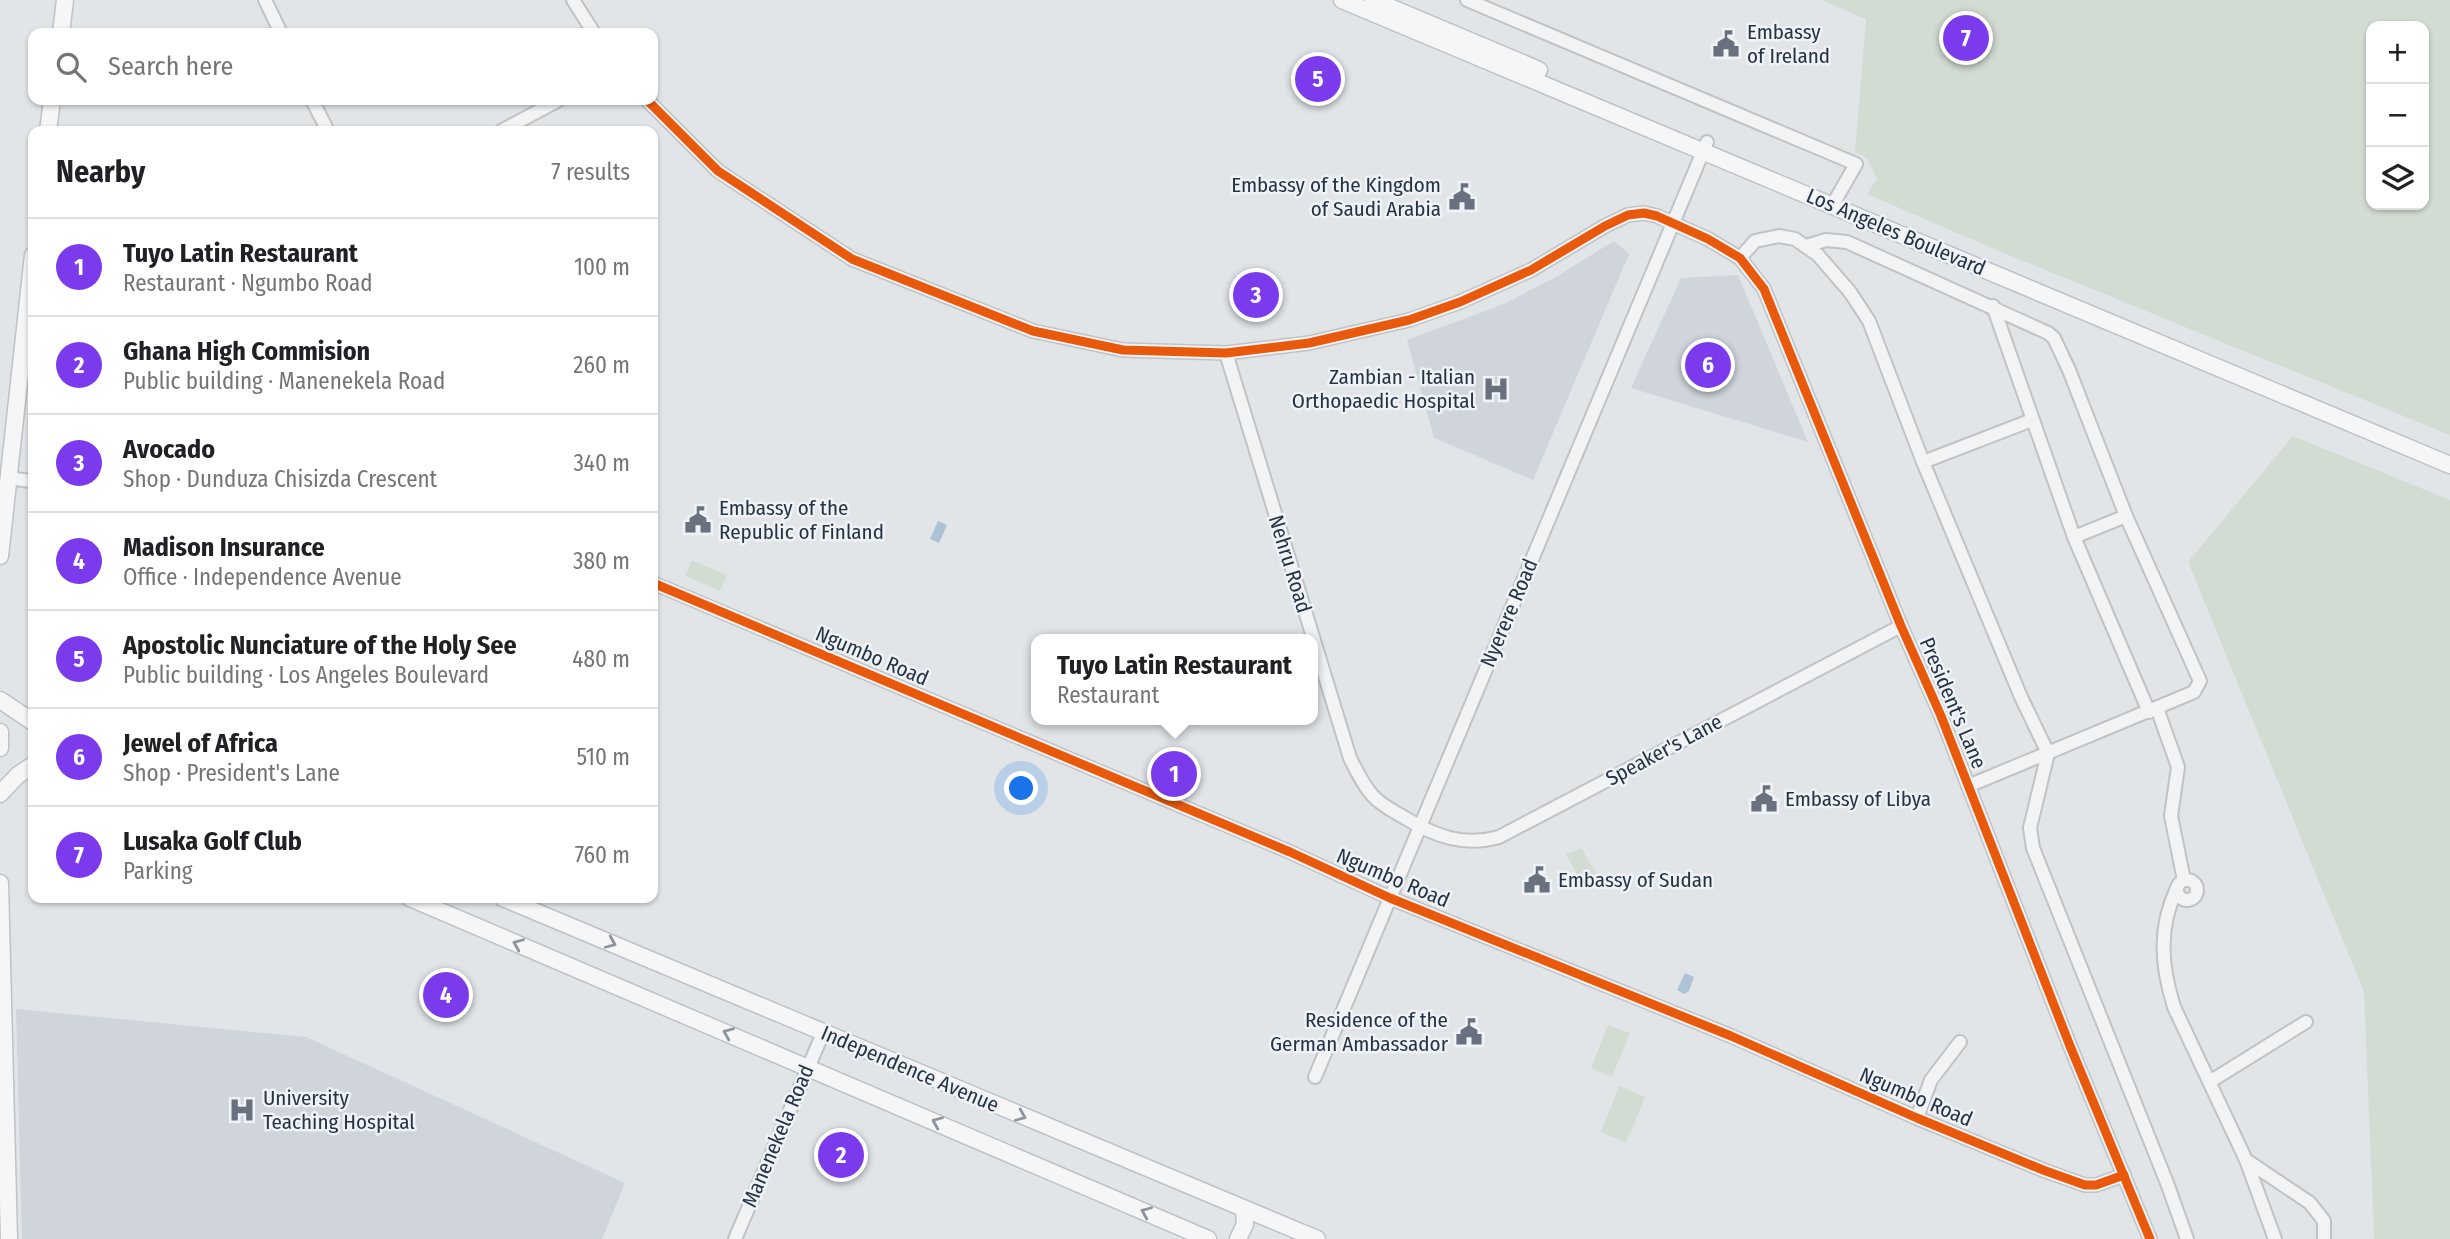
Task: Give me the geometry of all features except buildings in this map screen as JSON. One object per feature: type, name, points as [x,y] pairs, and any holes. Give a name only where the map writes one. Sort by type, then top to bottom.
[{"type":"main road","points":[[62,28],[65,0]]},
{"type":"main road","name":"Los Angeles Boulevard","points":[[1342,0],[1705,146]]},
{"type":"main road","name":"Los Angeles Boulevard","points":[[1373,0],[1705,146],[2450,465]]},
{"type":"main road","points":[[49,126],[51,105]]},
{"type":"main road","name":"Los Angeles Boulevard","points":[[1835,201],[2450,454]]},
{"type":"main road","points":[[0,556],[28,345]]},
{"type":"main road","points":[[0,698],[28,708]]},
{"type":"main road","points":[[0,698],[28,718]]},
{"type":"main road","points":[[0,732],[0,748]]},
{"type":"main road","points":[[0,794],[28,768]]},
{"type":"main road","points":[[0,883],[2,1061],[9,1239]]},
{"type":"main road","name":"Independence Avenue","points":[[436,903],[807,1067],[1208,1239]]},
{"type":"main road","name":"Independence Avenue","points":[[515,903],[1317,1239]]},
{"type":"main road","points":[[1240,1239],[1245,1224],[1244,1209]]},
{"type":"main road","points":[[1240,1239],[1248,1225],[1261,1217]]},
{"type":"street","points":[[265,0],[279,28]]},
{"type":"street","points":[[573,0],[591,28]]},
{"type":"street","points":[[1467,0],[1856,164],[1835,201]]},
{"type":"street","points":[[315,105],[326,126]]},
{"type":"street","points":[[510,126],[550,105]]},
{"type":"street","name":"President's Lane","points":[[652,105],[718,171],[852,259],[1033,331],[1123,350],[1226,353],[1310,343],[1409,320],[1460,302],[1531,270],[1628,215],[1644,213],[1673,223],[1740,258],[1764,289],[2150,1239]]},
{"type":"street","name":"Nyerere Road","points":[[1315,1077],[1705,146]]},
{"type":"street","points":[[1740,258],[1755,241],[1779,236],[1795,239],[1818,255],[1869,321],[1923,462],[2021,697],[2048,753],[2030,828],[2033,848],[2187,1239]]},
{"type":"street","points":[[1806,246],[1826,240],[1847,242],[1993,306],[2053,338],[2069,370],[2126,516],[2200,681],[2194,692],[1968,786]]},
{"type":"street","points":[[1993,306],[2074,537],[2178,767],[2171,816],[2181,884],[2164,925],[2166,983],[2174,1007],[2246,1160],[2275,1239]]},
{"type":"street","name":"Nehru Road","points":[[1226,353],[1312,634]]},
{"type":"street","points":[[1923,462],[2032,420]]},
{"type":"street","points":[[9,478],[28,481]]},
{"type":"street","points":[[2074,537],[2126,516]]},
{"type":"street","name":"Ngumbo Road","points":[[658,585],[1290,852],[1390,898],[1692,1020],[2043,1170],[2085,1185],[2096,1185],[2124,1175]]},
{"type":"street","name":"Speaker's Lane","points":[[1420,827],[1445,838],[1465,842],[1499,837],[1901,625]]},
{"type":"street","name":"Nehru Road","points":[[1318,653],[1350,758],[1362,782],[1385,807],[1420,827]]},
{"type":"street","points":[[2164,925],[2197,893],[2197,887],[2190,880],[2181,884]]},
{"type":"street","points":[[2211,1081],[2306,1022]]},
{"type":"street","name":"Manenekela Road","points":[[735,1239],[823,1032]]},
{"type":"street","points":[[1917,1118],[1931,1080],[1960,1042]]},
{"type":"street","points":[[2246,1160],[2310,1203],[2324,1221],[2324,1239]]},
{"type":"shaded area","points":[[1821,0],[2450,0],[2450,435],[1999,251],[1867,194],[1877,179],[1867,158],[1855,152],[1866,19]]},
{"type":"shaded area","name":"Zambian - Italian Orthopaedic Hospital","points":[[1614,241],[1629,254],[1533,480],[1434,438],[1407,340],[1504,304],[1554,278]]},
{"type":"shaded area","points":[[1738,275],[1808,442],[1631,388],[1681,278]]},
{"type":"shaded area","points":[[2293,436],[2450,500],[2450,1239],[2374,1239],[2364,992],[2188,562]]},
{"type":"shaded area","points":[[692,560],[727,575],[720,591],[685,576]]},
{"type":"shaded area","points":[[1581,848],[1600,879],[1584,888],[1566,854]]},
{"type":"shaded area","name":"University Teaching Hospital","points":[[16,1009],[306,1037],[625,1183],[602,1239],[22,1239]]},
{"type":"shaded area","points":[[1608,1025],[1630,1033],[1612,1077],[1591,1068]]},
{"type":"shaded area","points":[[1619,1086],[1645,1097],[1626,1143],[1601,1132]]},
{"type":"water","points":[[938,521],[947,525],[939,543],[930,539]]},
{"type":"water","points":[[1685,973],[1694,977],[1689,991],[1684,994],[1677,990]]},
{"type":"cycle path","points":[[652,105],[718,171],[852,259],[1033,331],[1123,350],[1226,353],[1309,343],[1409,320],[1460,302],[1531,270],[1628,215],[1644,213],[1657,216],[1708,239],[1740,258],[1764,289],[1901,626],[1941,716],[2070,1046],[2150,1239]]},
{"type":"cycle path","points":[[658,585],[1290,852],[1390,898],[1731,1036],[2043,1170],[2085,1185],[2096,1185],[2124,1175]]},
{"type":"place","name":"Lusaka Golf Club","points":[[1966,38]]},
{"type":"place","name":"Embassy of Ireland","points":[[1726,44]]},
{"type":"place","name":"Apostolic Nunciature of the Holy See","points":[[1318,79]]},
{"type":"place","name":"Embassy of the Kingdom of Saudi Arabia","points":[[1462,197]]},
{"type":"place","name":"Avocado","points":[[1256,295]]},
{"type":"place","name":"Jewel of Africa","points":[[1708,365]]},
{"type":"place","name":"Zambian - Italian Orthopaedic Hospital","points":[[1496,389]]},
{"type":"place","name":"Embassy of the Republic of Finland","points":[[698,520]]},
{"type":"place","name":"Tuyo Latin Restaurant","points":[[1174,774]]},
{"type":"place","name":"Embassy of Libya","points":[[1764,799]]},
{"type":"place","name":"Embassy of Sudan","points":[[1537,880]]},
{"type":"place","name":"Madison Insurance","points":[[446,995]]},
{"type":"place","name":"Residence of the German Ambassador","points":[[1469,1032]]},
{"type":"place","name":"University Teaching Hospital","points":[[242,1110]]},
{"type":"place","name":"Ghana High Commision","points":[[841,1155]]}]
